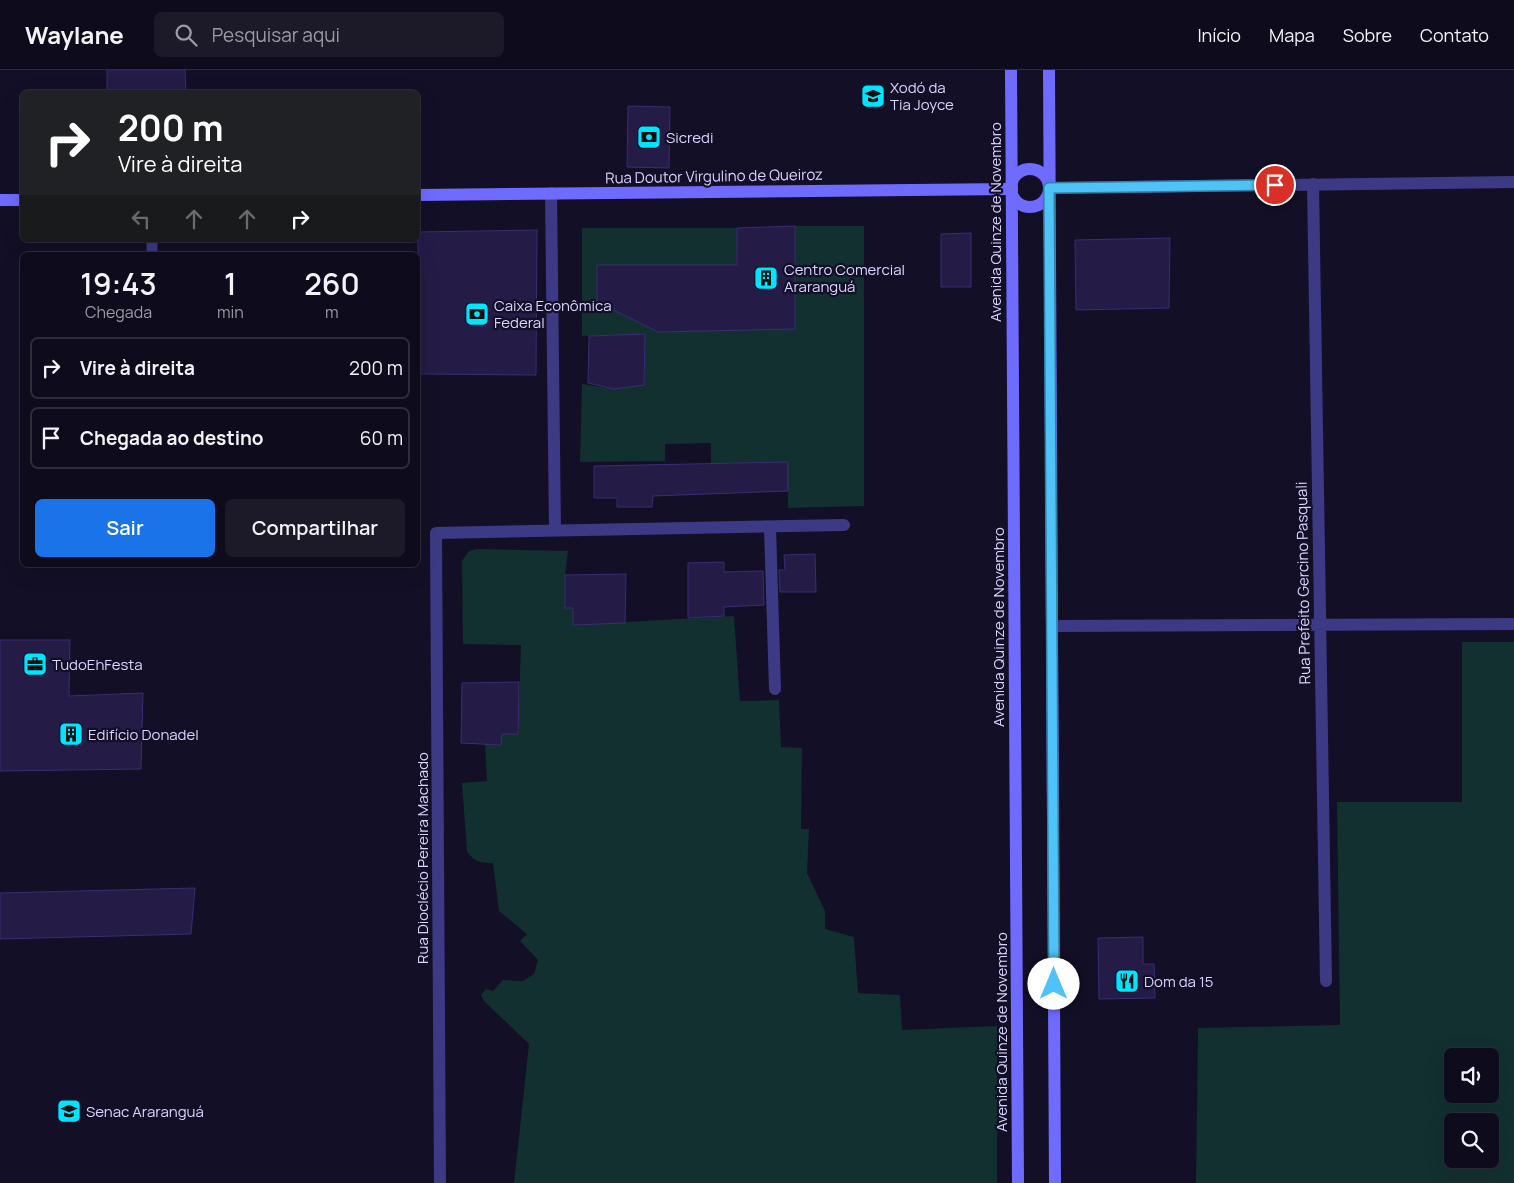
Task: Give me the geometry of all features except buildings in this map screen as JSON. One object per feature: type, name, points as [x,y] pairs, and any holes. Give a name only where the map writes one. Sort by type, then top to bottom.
[{"type":"street","name":"Avenida Quinze de Novembro","points":[[1011,70],[1018,1183]]},
{"type":"street","points":[[1048,70],[1055,1183]]},
{"type":"street","points":[[1030,169],[1046,176],[1049,188],[1045,200],[1034,206],[1027,206],[1016,201],[1012,183],[1019,173],[1030,169]]},
{"type":"street","points":[[1049,188],[1514,182]]},
{"type":"street","name":"Rua Prefeito Gercino Pasquali","points":[[1313,184],[1326,981]]},
{"type":"street","name":"Rua Doutor Virgulino de Queiroz","points":[[420,195],[1012,189]]},
{"type":"street","points":[[552,193],[555,530],[844,525]]},
{"type":"street","points":[[0,200],[20,200]]},
{"type":"street","points":[[770,527],[775,689]]},
{"type":"street","name":"Rua Dioclécio Pereira Machado","points":[[440,1183],[436,533],[555,530]]},
{"type":"street","points":[[1052,626],[1514,624]]},
{"type":"green space","points":[[795,226],[864,226],[864,506],[788,508],[788,462],[711,464],[711,443],[665,444],[665,461],[580,462],[582,384],[614,389],[644,385],[645,335],[582,336],[582,228],[737,228],[736,329],[795,328]],"holes":[[[597,265],[704,265],[702,330],[606,306],[597,302]]]},
{"type":"green space","points":[[477,549],[568,551],[565,575],[565,607],[573,608],[573,625],[734,616],[740,701],[779,700],[781,747],[802,748],[801,829],[809,829],[807,873],[825,911],[825,929],[854,937],[858,993],[900,995],[902,1030],[997,1026],[997,1183],[514,1183],[529,1044],[484,1001],[481,995],[486,989],[493,991],[503,980],[523,981],[534,974],[538,960],[520,941],[527,934],[499,911],[493,863],[478,861],[467,852],[462,783],[487,781],[485,744],[500,745],[502,734],[518,734],[521,645],[463,644],[462,561],[469,551]]},
{"type":"green space","points":[[1462,642],[1514,642],[1514,1183],[1196,1183],[1198,1028],[1340,1025],[1337,802],[1462,802]]},
{"type":"place","name":"Xodó da Tia Joyce","points":[[873,96]]},
{"type":"place","name":"Sicredi","points":[[649,137]]},
{"type":"place","name":"Centro Comercial Araranguá","points":[[766,278]]},
{"type":"place","name":"Caixa Econômica Federal","points":[[477,314]]},
{"type":"place","name":"TudoEhFesta","points":[[35,664]]},
{"type":"place","name":"Edifício Donadel","points":[[71,734]]},
{"type":"place","name":"Dom da 15","points":[[1127,981]]},
{"type":"place","name":"Senac Araranguá","points":[[69,1111]]},
{"type":"route","points":[[1054,984],[1049,188],[1275,185]]}]
